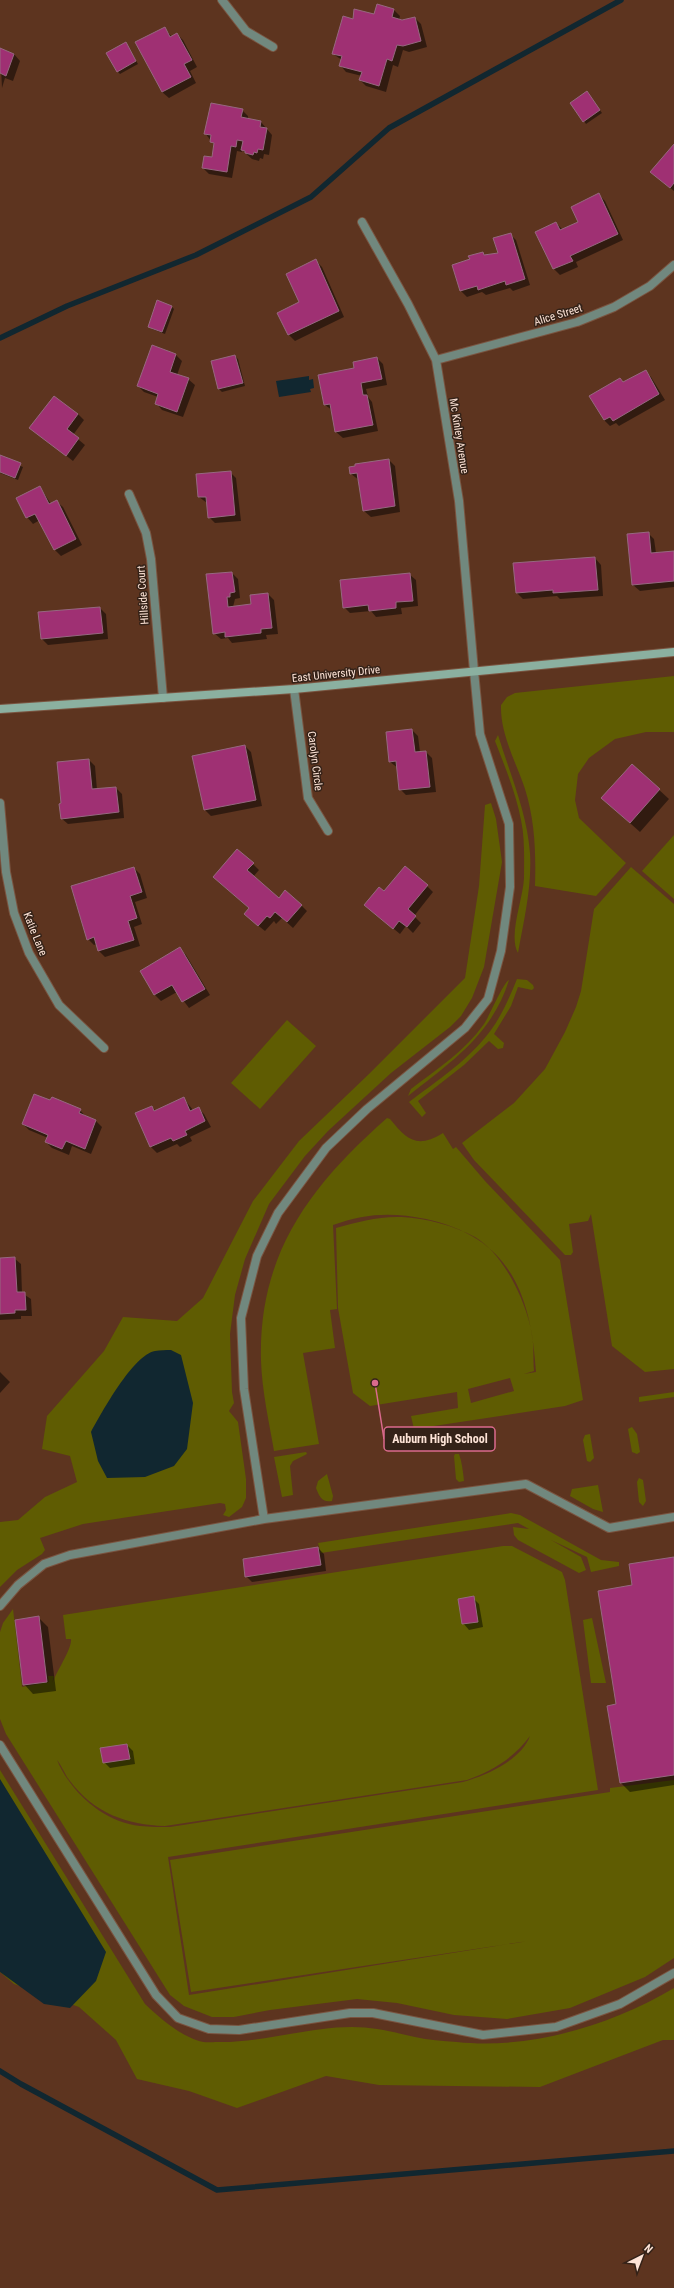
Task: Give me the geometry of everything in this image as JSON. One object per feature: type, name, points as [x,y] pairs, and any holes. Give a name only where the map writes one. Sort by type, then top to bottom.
[{"type":"main road","name":"East University Drive","points":[[0,709],[294,689],[674,652]]},
{"type":"street","points":[[222,0],[246,31],[273,47]]},
{"type":"street","name":"Mc Kinley Avenue","points":[[264,1519],[244,1389],[241,1318],[257,1256],[278,1213],[326,1148],[367,1109],[466,1028],[488,999],[501,950],[510,886],[509,824],[480,734],[459,501],[436,360],[408,304],[362,222]]},
{"type":"street","name":"Alice Street","points":[[436,360],[577,322],[614,307],[650,286],[674,265]]},
{"type":"street","name":"Hillside Court","points":[[129,494],[146,533],[152,559],[163,698]]},
{"type":"street","name":"Carolyn Circle","points":[[294,689],[308,798],[328,831]]},
{"type":"street","name":"Katie Lane","points":[[0,804],[6,872],[14,913],[29,953],[59,1005],[104,1048]]},
{"type":"street","points":[[0,1606],[18,1585],[44,1564],[64,1557],[264,1519],[526,1484],[609,1528],[674,1517]]},
{"type":"street","points":[[0,1745],[156,1995],[178,2018],[208,2029],[238,2030],[350,2013],[373,2013],[483,2035],[556,2027],[620,2004],[674,1973]]},
{"type":"shaded area","points":[[674,676],[674,732],[646,732],[615,739],[589,758],[578,774],[575,800],[579,818],[626,863],[596,896],[535,886],[535,849],[531,813],[525,789],[509,748],[503,727],[501,705],[507,697],[515,693]]},
{"type":"shaded area","points":[[498,735],[522,808],[530,853],[529,891],[518,953],[515,946],[515,927],[524,878],[523,834],[521,820],[510,780],[495,741]]},
{"type":"shaded area","points":[[491,803],[496,819],[502,862],[484,967],[472,998],[461,1016],[450,1027],[391,1073],[328,1131],[305,1156],[269,1204],[245,1259],[235,1295],[230,1334],[232,1392],[234,1403],[229,1411],[238,1422],[246,1479],[246,1498],[242,1507],[229,1517],[223,1515],[226,1510],[225,1504],[220,1503],[83,1524],[40,1538],[45,1550],[42,1554],[17,1570],[0,1587],[0,1522],[18,1520],[45,1497],[77,1482],[70,1456],[42,1449],[47,1416],[104,1351],[123,1317],[177,1321],[203,1298],[253,1201],[299,1141],[370,1073],[465,978],[479,886],[485,805]]},
{"type":"shaded area","points":[[674,835],[674,899],[642,871]]},
{"type":"shaded area","points":[[631,867],[674,904],[674,1369],[645,1372],[612,1346],[591,1214],[588,1221],[569,1224],[573,1252],[571,1255],[565,1255],[474,1160],[462,1143],[514,1103],[545,1069],[565,1032],[581,991],[594,909]]},
{"type":"shaded area","points":[[517,979],[527,980],[533,985],[534,988],[532,990],[518,987],[511,1006],[494,1034],[504,1043],[503,1048],[498,1049],[489,1041],[464,1065],[418,1101],[426,1113],[422,1117],[409,1102],[453,1069],[482,1041],[499,1018]]},
{"type":"shaded area","points":[[509,980],[502,999],[492,1017],[481,1032],[454,1059],[408,1096],[411,1089],[450,1059],[476,1034],[484,1024],[503,987]]},
{"type":"shaded area","points":[[287,1020],[316,1046],[260,1109],[231,1083]]},
{"type":"shaded area","points":[[387,1118],[390,1119],[407,1137],[413,1140],[426,1141],[443,1133],[453,1149],[456,1147],[485,1181],[560,1260],[583,1400],[565,1406],[414,1429],[411,1416],[458,1408],[457,1392],[370,1406],[353,1393],[338,1308],[336,1228],[377,1218],[393,1217],[436,1222],[402,1215],[368,1216],[333,1225],[337,1309],[330,1310],[335,1348],[303,1353],[319,1444],[274,1451],[264,1395],[261,1361],[262,1323],[269,1287],[279,1255],[294,1225],[334,1170]],"holes":[[[491,1251],[496,1254],[510,1273],[521,1294],[529,1322],[519,1294],[512,1280]],[[533,1341],[536,1372],[524,1374],[534,1371]],[[510,1378],[514,1391],[471,1403],[468,1389]]]},
{"type":"shaded area","points":[[674,1392],[674,1397],[639,1402],[639,1397]]},
{"type":"shaded area","points":[[632,1427],[637,1434],[640,1452],[637,1454],[632,1452],[628,1429]]},
{"type":"shaded area","points":[[590,1434],[594,1458],[590,1462],[587,1461],[583,1440],[585,1435]]},
{"type":"shaded area","points":[[306,1452],[307,1454],[293,1461],[290,1466],[293,1495],[282,1497],[274,1457]]},
{"type":"shaded area","points":[[455,1454],[459,1454],[460,1457],[464,1481],[459,1482],[456,1479]]},
{"type":"shaded area","points":[[327,1474],[333,1496],[332,1501],[323,1500],[316,1488],[318,1481]]},
{"type":"shaded area","points":[[639,1478],[643,1480],[646,1501],[643,1506],[639,1502],[637,1482]]},
{"type":"shaded area","points":[[598,1485],[603,1512],[593,1509],[570,1496],[572,1489]]},
{"type":"shaded area","points":[[511,1513],[520,1515],[601,1560],[619,1562],[619,1566],[591,1572],[587,1557],[551,1540],[581,1557],[586,1570],[579,1573],[518,1540],[514,1535],[513,1527],[529,1529],[518,1523],[321,1553],[318,1543]]},
{"type":"shaded area","points":[[503,1546],[512,1546],[562,1572],[565,1580],[598,1790],[168,1857],[189,1995],[528,1941],[191,1992],[170,1860],[610,1792],[610,1788],[674,1780],[674,1958],[645,1977],[570,2008],[507,2019],[454,2015],[397,2003],[357,1999],[270,2010],[234,2017],[212,2017],[184,2006],[170,1995],[6,1734],[0,1719],[0,1632],[3,1623],[13,1609],[22,1687],[49,1682],[48,1676],[54,1676],[52,1684],[71,1643],[71,1639],[66,1639],[63,1615]],"holes":[[[530,1736],[526,1745],[511,1759],[492,1771],[463,1782],[170,1827],[140,1826],[114,1819],[102,1812],[90,1804],[71,1784],[63,1772],[57,1760],[68,1779],[79,1792],[101,1809],[125,1820],[165,1826],[467,1780],[502,1763],[517,1751]]]},
{"type":"shaded area","points":[[592,1618],[606,1683],[591,1683],[583,1620]]},
{"type":"shaded area","points":[[0,1770],[145,2004],[170,2026],[191,2038],[203,2042],[234,2042],[268,2038],[318,2029],[360,2027],[441,2041],[485,2043],[513,2042],[570,2032],[597,2023],[624,2013],[674,1988],[674,2040],[663,2040],[540,2087],[379,2085],[326,2076],[237,2108],[189,2091],[137,2079],[116,2040],[79,2007],[14,1984],[0,1972]]},
{"type":"water","points":[[309,376],[309,380],[313,379],[314,388],[310,389],[311,392],[279,397],[276,381]]},
{"type":"water","points":[[171,1350],[181,1355],[193,1403],[187,1449],[174,1466],[145,1477],[107,1478],[98,1461],[91,1432],[119,1386],[137,1363],[146,1355],[155,1351]]},
{"type":"water","points":[[0,1779],[106,1952],[96,1981],[70,2008],[44,2004],[0,1972]]},
{"type":"building","points":[[377,4],[394,9],[392,17],[402,20],[415,17],[421,41],[403,46],[397,45],[392,61],[387,59],[379,86],[359,80],[362,72],[339,66],[342,56],[332,54],[343,16],[353,19],[354,9],[374,14]]},
{"type":"building","points":[[165,27],[170,37],[177,33],[192,60],[184,64],[191,77],[162,92],[135,42]]},
{"type":"building","points":[[126,42],[136,61],[117,72],[106,53]]},
{"type":"building","points":[[0,48],[14,54],[6,76],[0,73]]},
{"type":"building","points":[[587,91],[600,110],[583,122],[570,103]]},
{"type":"building","points":[[211,103],[243,109],[241,117],[261,121],[260,127],[267,128],[263,150],[258,149],[257,153],[254,152],[253,155],[245,153],[245,151],[241,150],[243,141],[237,140],[236,147],[231,146],[227,172],[202,168],[204,156],[212,157],[214,143],[210,142],[211,135],[204,134]]},
{"type":"building","points":[[674,144],[674,183],[670,188],[650,172]]},
{"type":"building","points":[[599,193],[618,234],[570,256],[573,261],[553,269],[535,232],[556,222],[560,230],[578,222],[571,207]]},
{"type":"building","points":[[511,233],[525,279],[506,285],[505,281],[478,290],[477,286],[460,291],[452,265],[470,259],[468,256],[483,252],[484,255],[498,253],[493,238]]},
{"type":"building","points":[[316,259],[339,311],[288,335],[277,313],[299,302],[286,274]]},
{"type":"building","points":[[157,300],[172,306],[162,332],[148,327]]},
{"type":"building","points":[[152,345],[176,354],[170,372],[189,378],[177,412],[155,404],[158,394],[137,386]]},
{"type":"building","points":[[235,355],[243,383],[218,389],[211,361]]},
{"type":"building","points":[[377,357],[382,379],[361,383],[363,395],[367,395],[373,425],[335,432],[330,404],[324,405],[318,375],[354,368],[353,362]]},
{"type":"building","points":[[646,370],[659,394],[613,421],[610,417],[604,420],[589,396],[620,378],[623,382]]},
{"type":"building","points":[[54,396],[78,414],[67,429],[79,438],[66,456],[29,428]]},
{"type":"building","points":[[0,455],[21,463],[15,478],[0,472]]},
{"type":"building","points":[[389,459],[395,506],[363,511],[357,473],[350,474],[349,467],[355,466],[355,464]]},
{"type":"building","points":[[231,471],[235,515],[208,518],[206,497],[198,497],[196,474]]},
{"type":"building","points":[[40,486],[49,504],[57,500],[76,539],[54,550],[35,514],[26,518],[16,498]]},
{"type":"building","points":[[649,532],[651,553],[674,551],[674,581],[632,585],[627,534]]},
{"type":"building","points":[[595,557],[598,590],[553,593],[553,590],[516,593],[513,563]]},
{"type":"building","points":[[232,572],[235,592],[230,593],[230,597],[227,597],[228,607],[251,604],[250,595],[268,593],[272,628],[261,629],[261,633],[225,637],[225,632],[213,634],[206,574]]},
{"type":"building","points":[[410,573],[413,601],[396,602],[396,608],[369,611],[368,605],[343,608],[340,580]]},
{"type":"building","points":[[100,607],[103,633],[41,639],[38,612]]},
{"type":"building","points":[[412,729],[415,752],[426,751],[430,787],[399,790],[396,761],[389,762],[386,732]]},
{"type":"building","points":[[245,745],[256,800],[204,810],[192,756]]},
{"type":"building","points":[[89,759],[92,789],[116,787],[119,812],[61,819],[57,762]]},
{"type":"building","points":[[632,764],[660,789],[630,823],[601,798]]},
{"type":"building","points":[[237,849],[254,863],[247,870],[279,898],[285,890],[302,905],[287,922],[275,912],[270,918],[267,916],[258,926],[244,914],[249,908],[213,877]]},
{"type":"building","points":[[405,866],[428,885],[408,909],[416,916],[407,927],[399,921],[393,929],[364,905],[379,887],[384,891]]},
{"type":"building","points":[[134,867],[142,892],[130,896],[137,918],[128,921],[134,940],[98,951],[94,937],[87,940],[71,886]]},
{"type":"building","points":[[180,947],[205,989],[182,1002],[172,985],[154,995],[140,971]]},
{"type":"building","points":[[34,1094],[50,1100],[52,1097],[81,1109],[79,1113],[96,1120],[85,1149],[66,1141],[62,1149],[45,1142],[48,1135],[22,1124]]},
{"type":"building","points":[[184,1097],[190,1111],[199,1107],[205,1121],[185,1131],[187,1135],[173,1141],[171,1138],[150,1147],[135,1113],[152,1106],[154,1111]]},
{"type":"building","points":[[15,1257],[17,1292],[25,1292],[26,1310],[15,1310],[15,1313],[0,1314],[0,1258]]},
{"type":"building","points":[[318,1547],[321,1565],[245,1577],[243,1559]]},
{"type":"building","points":[[674,1557],[674,1775],[620,1783],[607,1706],[616,1704],[598,1591],[632,1585],[629,1564]]},
{"type":"building","points":[[474,1596],[478,1622],[462,1624],[458,1599]]},
{"type":"building","points":[[39,1616],[47,1682],[23,1685],[15,1620]]},
{"type":"building","points":[[127,1744],[130,1759],[103,1763],[100,1748]]},
{"type":"waterway","points":[[0,338],[67,306],[196,255],[311,197],[389,128],[621,0]]},
{"type":"waterway","points":[[0,2071],[21,2084],[217,2190],[674,2151]]},
{"type":"place","name":"Auburn High School","points":[[375,1383]]}]
